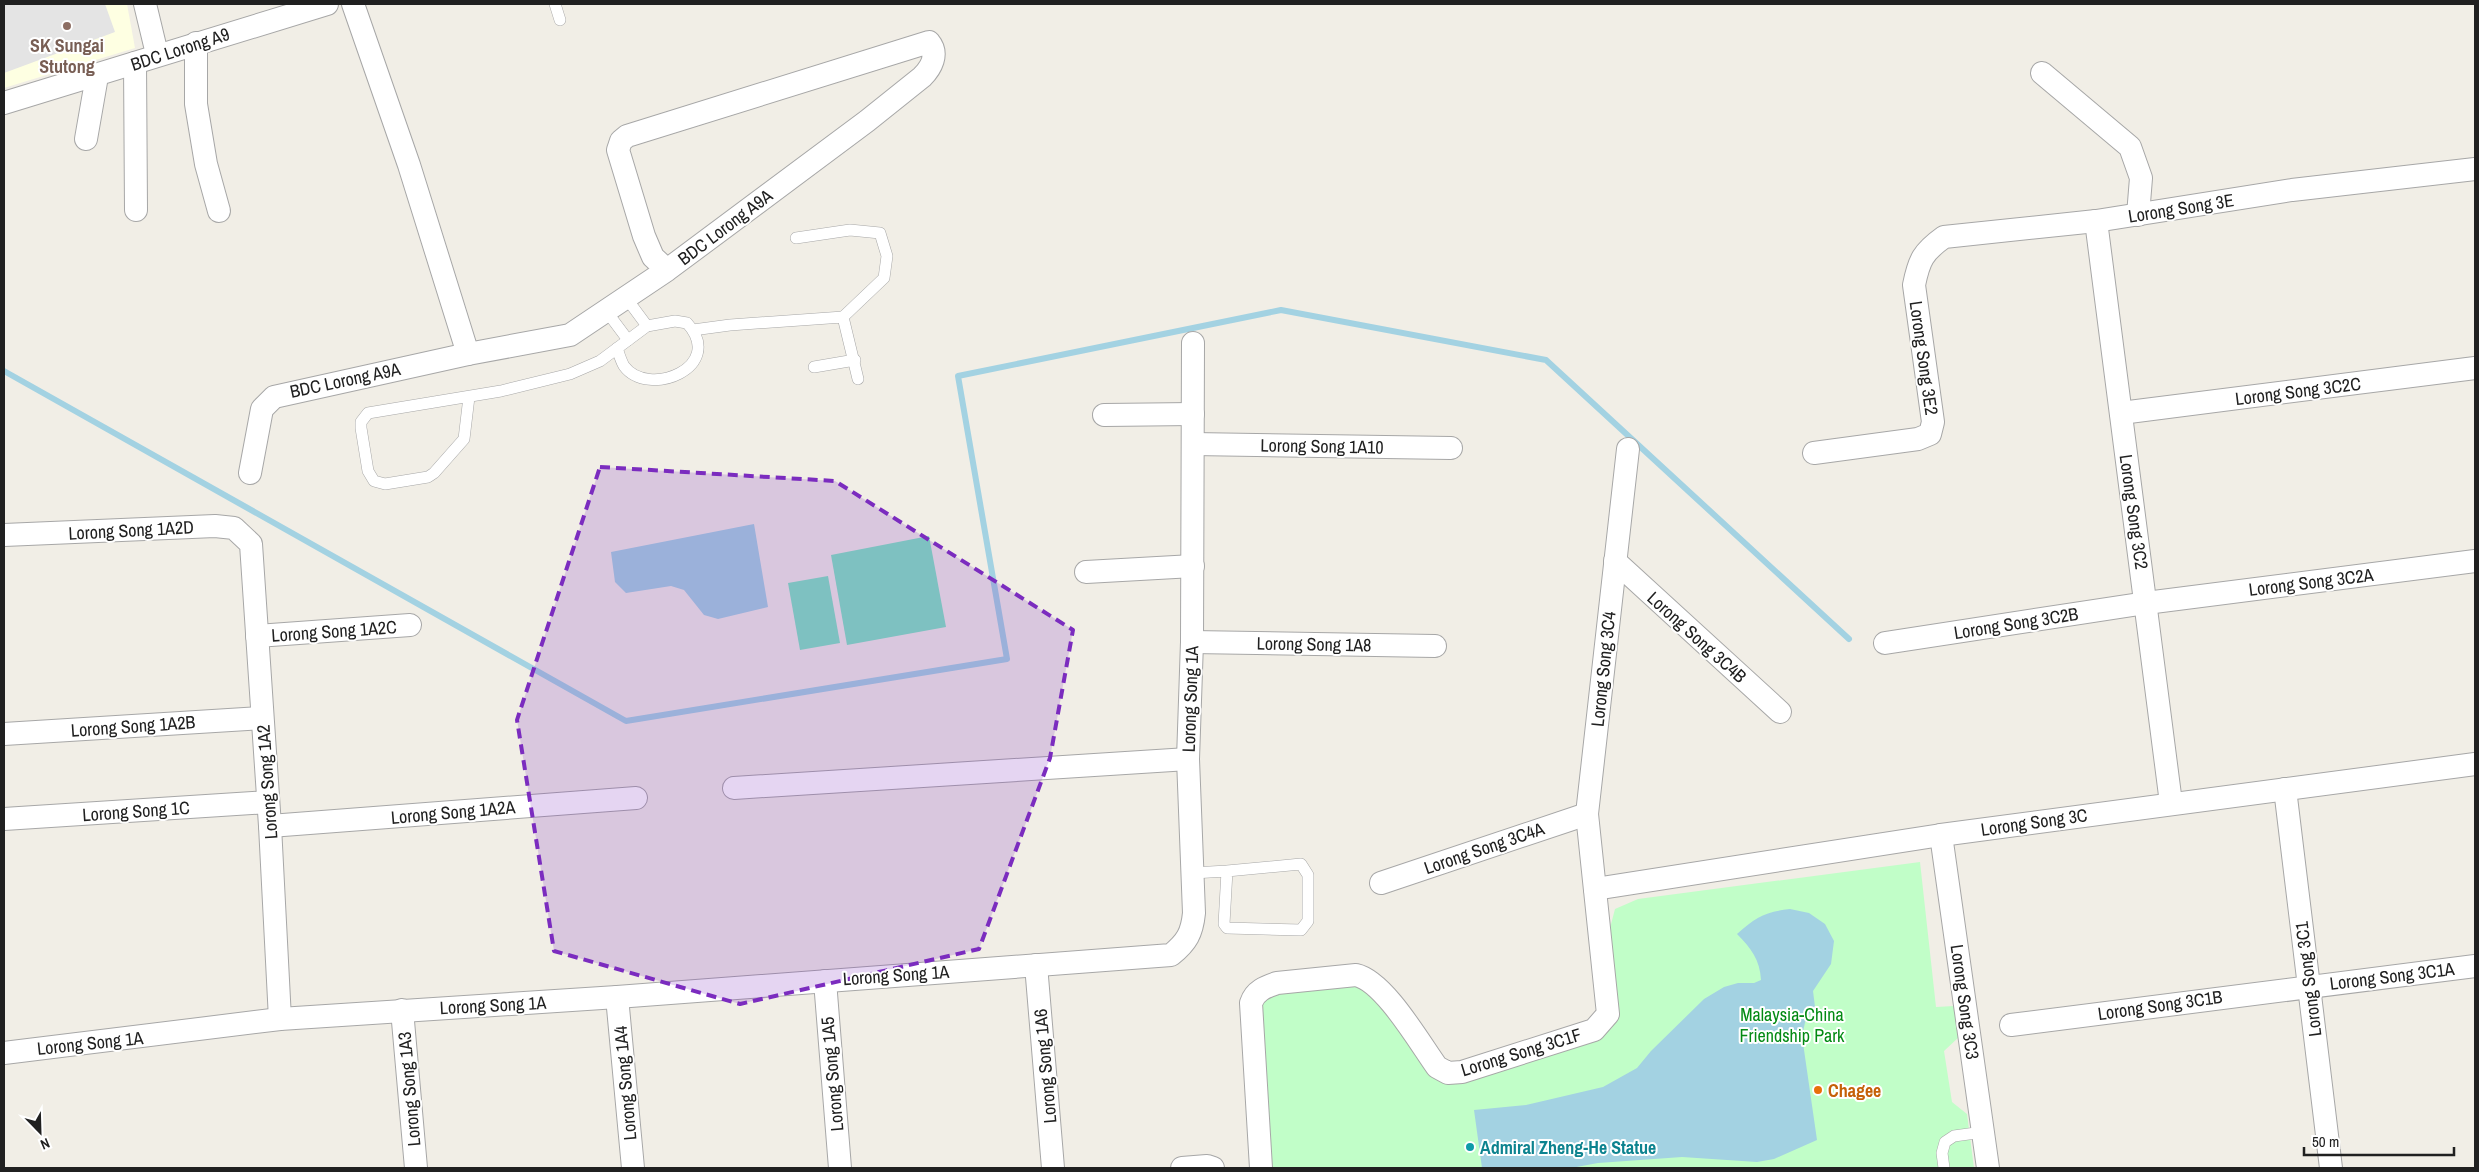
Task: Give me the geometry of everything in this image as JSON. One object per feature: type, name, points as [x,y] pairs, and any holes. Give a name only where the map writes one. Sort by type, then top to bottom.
[{"type":"street","points":[[145,4],[157,54]]},
{"type":"street","name":"BDC Lorong A9","points":[[4,103],[97,76],[157,54],[328,4]]},
{"type":"street","points":[[353,4],[408,165],[468,354]]},
{"type":"street","name":"BDC Lorong A9A","points":[[250,473],[262,409],[274,397],[468,354],[570,335],[607,312],[627,299],[867,121],[922,77],[928,71],[933,59],[932,46],[929,42],[627,136],[621,141],[618,150],[644,236],[653,257],[666,270]]},
{"type":"street","points":[[196,43],[196,104],[206,164],[219,211]]},
{"type":"street","points":[[135,63],[136,210]]},
{"type":"street","points":[[2042,74],[2130,147],[2141,178],[2138,216]]},
{"type":"street","points":[[86,139],[97,76]]},
{"type":"street","name":"Lorong Song 3E","points":[[1914,285],[1919,263],[1929,248],[1944,237],[2138,216],[2292,190],[2475,169]]},
{"type":"street","name":"Lorong Song 3C2","points":[[2096,221],[2171,803]]},
{"type":"street","name":"Lorong Song 3E2","points":[[1814,453],[1918,439],[1930,434],[1933,422],[1914,285]]},
{"type":"street","name":"Lorong Song 1A","points":[[4,1052],[280,1019],[617,997],[1171,955],[1184,945],[1192,931],[1188,759],[1192,642],[1194,343]]},
{"type":"street","name":"Lorong Song 3C2C","points":[[2121,413],[2475,368]]},
{"type":"street","points":[[1104,415],[1193,414]]},
{"type":"street","name":"Lorong Song 1A10","points":[[1193,444],[1450,448]]},
{"type":"street","name":"Lorong Song 3C4","points":[[1595,889],[1587,814],[1628,450]]},
{"type":"street","name":"Lorong Song 1A2D","points":[[4,535],[215,526],[234,528],[251,544]]},
{"type":"street","name":"Lorong Song 1A2","points":[[251,544],[270,826],[280,1019]]},
{"type":"street","name":"Lorong Song 3C4B","points":[[1615,561],[1780,712]]},
{"type":"street","name":"Lorong Song 3C2A","points":[[2146,603],[2475,561]]},
{"type":"street","points":[[1086,572],[1193,566]]},
{"type":"street","name":"Lorong Song 3C2B","points":[[1885,643],[2146,603]]},
{"type":"street","name":"Lorong Song 1A2C","points":[[257,636],[410,625]]},
{"type":"street","name":"Lorong Song 1A8","points":[[1192,642],[1436,646]]},
{"type":"street","name":"Lorong Song 1A2B","points":[[4,734],[262,718]]},
{"type":"street","points":[[734,788],[1188,759]]},
{"type":"street","name":"Lorong Song 3C","points":[[1595,889],[1941,835],[2475,764]]},
{"type":"street","name":"Lorong Song 3C1","points":[[2285,789],[2331,1168]]},
{"type":"street","name":"Lorong Song 1A2A","points":[[270,826],[636,798]]},
{"type":"street","name":"Lorong Song 1C","points":[[4,819],[268,802]]},
{"type":"street","name":"Lorong Song 3C4A","points":[[1381,884],[1587,814]]},
{"type":"street","name":"Lorong Song 3C3","points":[[1941,835],[1988,1168]]},
{"type":"street","name":"Lorong Song 3C1F","points":[[1261,1168],[1251,1003],[1258,992],[1277,983],[1356,975],[1365,977],[1385,994],[1437,1067],[1448,1072],[1462,1072],[1594,1030],[1608,1014],[1595,889]]},
{"type":"street","name":"Lorong Song 1A6","points":[[1036,965],[1053,1168]]},
{"type":"street","name":"Lorong Song 3C1A","points":[[2309,986],[2475,966]]},
{"type":"street","name":"Lorong Song 1A5","points":[[825,980],[840,1168]]},
{"type":"street","name":"Lorong Song 3C1B","points":[[2011,1025],[2309,986]]},
{"type":"street","name":"Lorong Song 1A4","points":[[617,997],[632,1168]]},
{"type":"street","name":"Lorong Song 1A3","points":[[402,1010],[416,1168]]},
{"type":"street","points":[[1182,1168],[1207,1166],[1212,1168]]},
{"type":"lane","points":[[555,4],[560,20]]},
{"type":"lane","points":[[693,330],[730,325],[843,317],[884,278],[887,256],[880,233],[850,230],[796,238]]},
{"type":"lane","points":[[627,299],[648,326]]},
{"type":"lane","points":[[607,312],[628,340]]},
{"type":"lane","points":[[843,317],[855,360],[858,379]]},
{"type":"lane","points":[[470,397],[464,440],[434,473],[428,477],[386,484],[374,481],[368,471],[361,428],[361,422],[368,413],[470,397],[570,374],[600,361],[617,348],[648,326],[676,321],[687,323],[693,330],[698,352],[692,365],[679,375],[657,379],[635,375],[625,368],[617,348]]},
{"type":"lane","points":[[814,367],[855,360]]},
{"type":"lane","points":[[1192,873],[1301,864],[1308,875],[1308,921],[1305,927],[1301,930],[1227,928],[1224,924],[1227,871]]},
{"type":"lane","points":[[1944,1168],[1942,1153],[1944,1142],[1954,1136],[1983,1132]]},
{"type":"highlighted area","points":[[600,467],[835,481],[1073,630],[1050,758],[979,949],[740,1004],[554,951],[517,720]]},
{"type":"shaded area","name":"SK Sungai Stutong","points":[[4,4],[127,4],[135,48],[4,88]]},
{"type":"shaded area","name":"SK Sungai Stutong","points":[[4,4],[105,4],[115,32],[4,73]]},
{"type":"green space","points":[[929,536],[946,627],[847,645],[831,555]]},
{"type":"green space","points":[[828,576],[840,643],[800,650],[788,583]]},
{"type":"green space","name":"Malaysia-China Friendship Park","points":[[1920,862],[1936,1007],[1954,1006],[1959,1037],[1944,1051],[1952,1102],[1967,1114],[1974,1168],[1269,1168],[1262,993],[1370,984],[1443,1079],[1593,1039],[1612,1028],[1619,1013],[1610,928],[1615,909],[1638,899]]},
{"type":"water","points":[[754,524],[768,607],[718,619],[704,615],[684,590],[671,586],[626,593],[615,582],[611,552]]},
{"type":"water","points":[[1790,909],[1809,913],[1825,924],[1834,941],[1831,964],[1813,991],[1815,1007],[1806,1018],[1802,1036],[1817,1140],[1774,1159],[1757,1162],[1682,1157],[1598,1163],[1571,1168],[1482,1168],[1474,1110],[1526,1105],[1603,1087],[1637,1068],[1651,1051],[1704,999],[1724,987],[1738,983],[1754,983],[1761,980],[1759,966],[1754,955],[1737,934],[1761,916]]},
{"type":"waterway","points":[[4,371],[626,721],[1007,659],[958,376],[1281,310],[1546,360],[1849,639]]},
{"type":"place","name":"SK Sungai Stutong","points":[[67,26]]},
{"type":"place","name":"Chagee","points":[[1818,1090]]},
{"type":"place","name":"Admiral Zheng-He Statue","points":[[1470,1147]]}]
